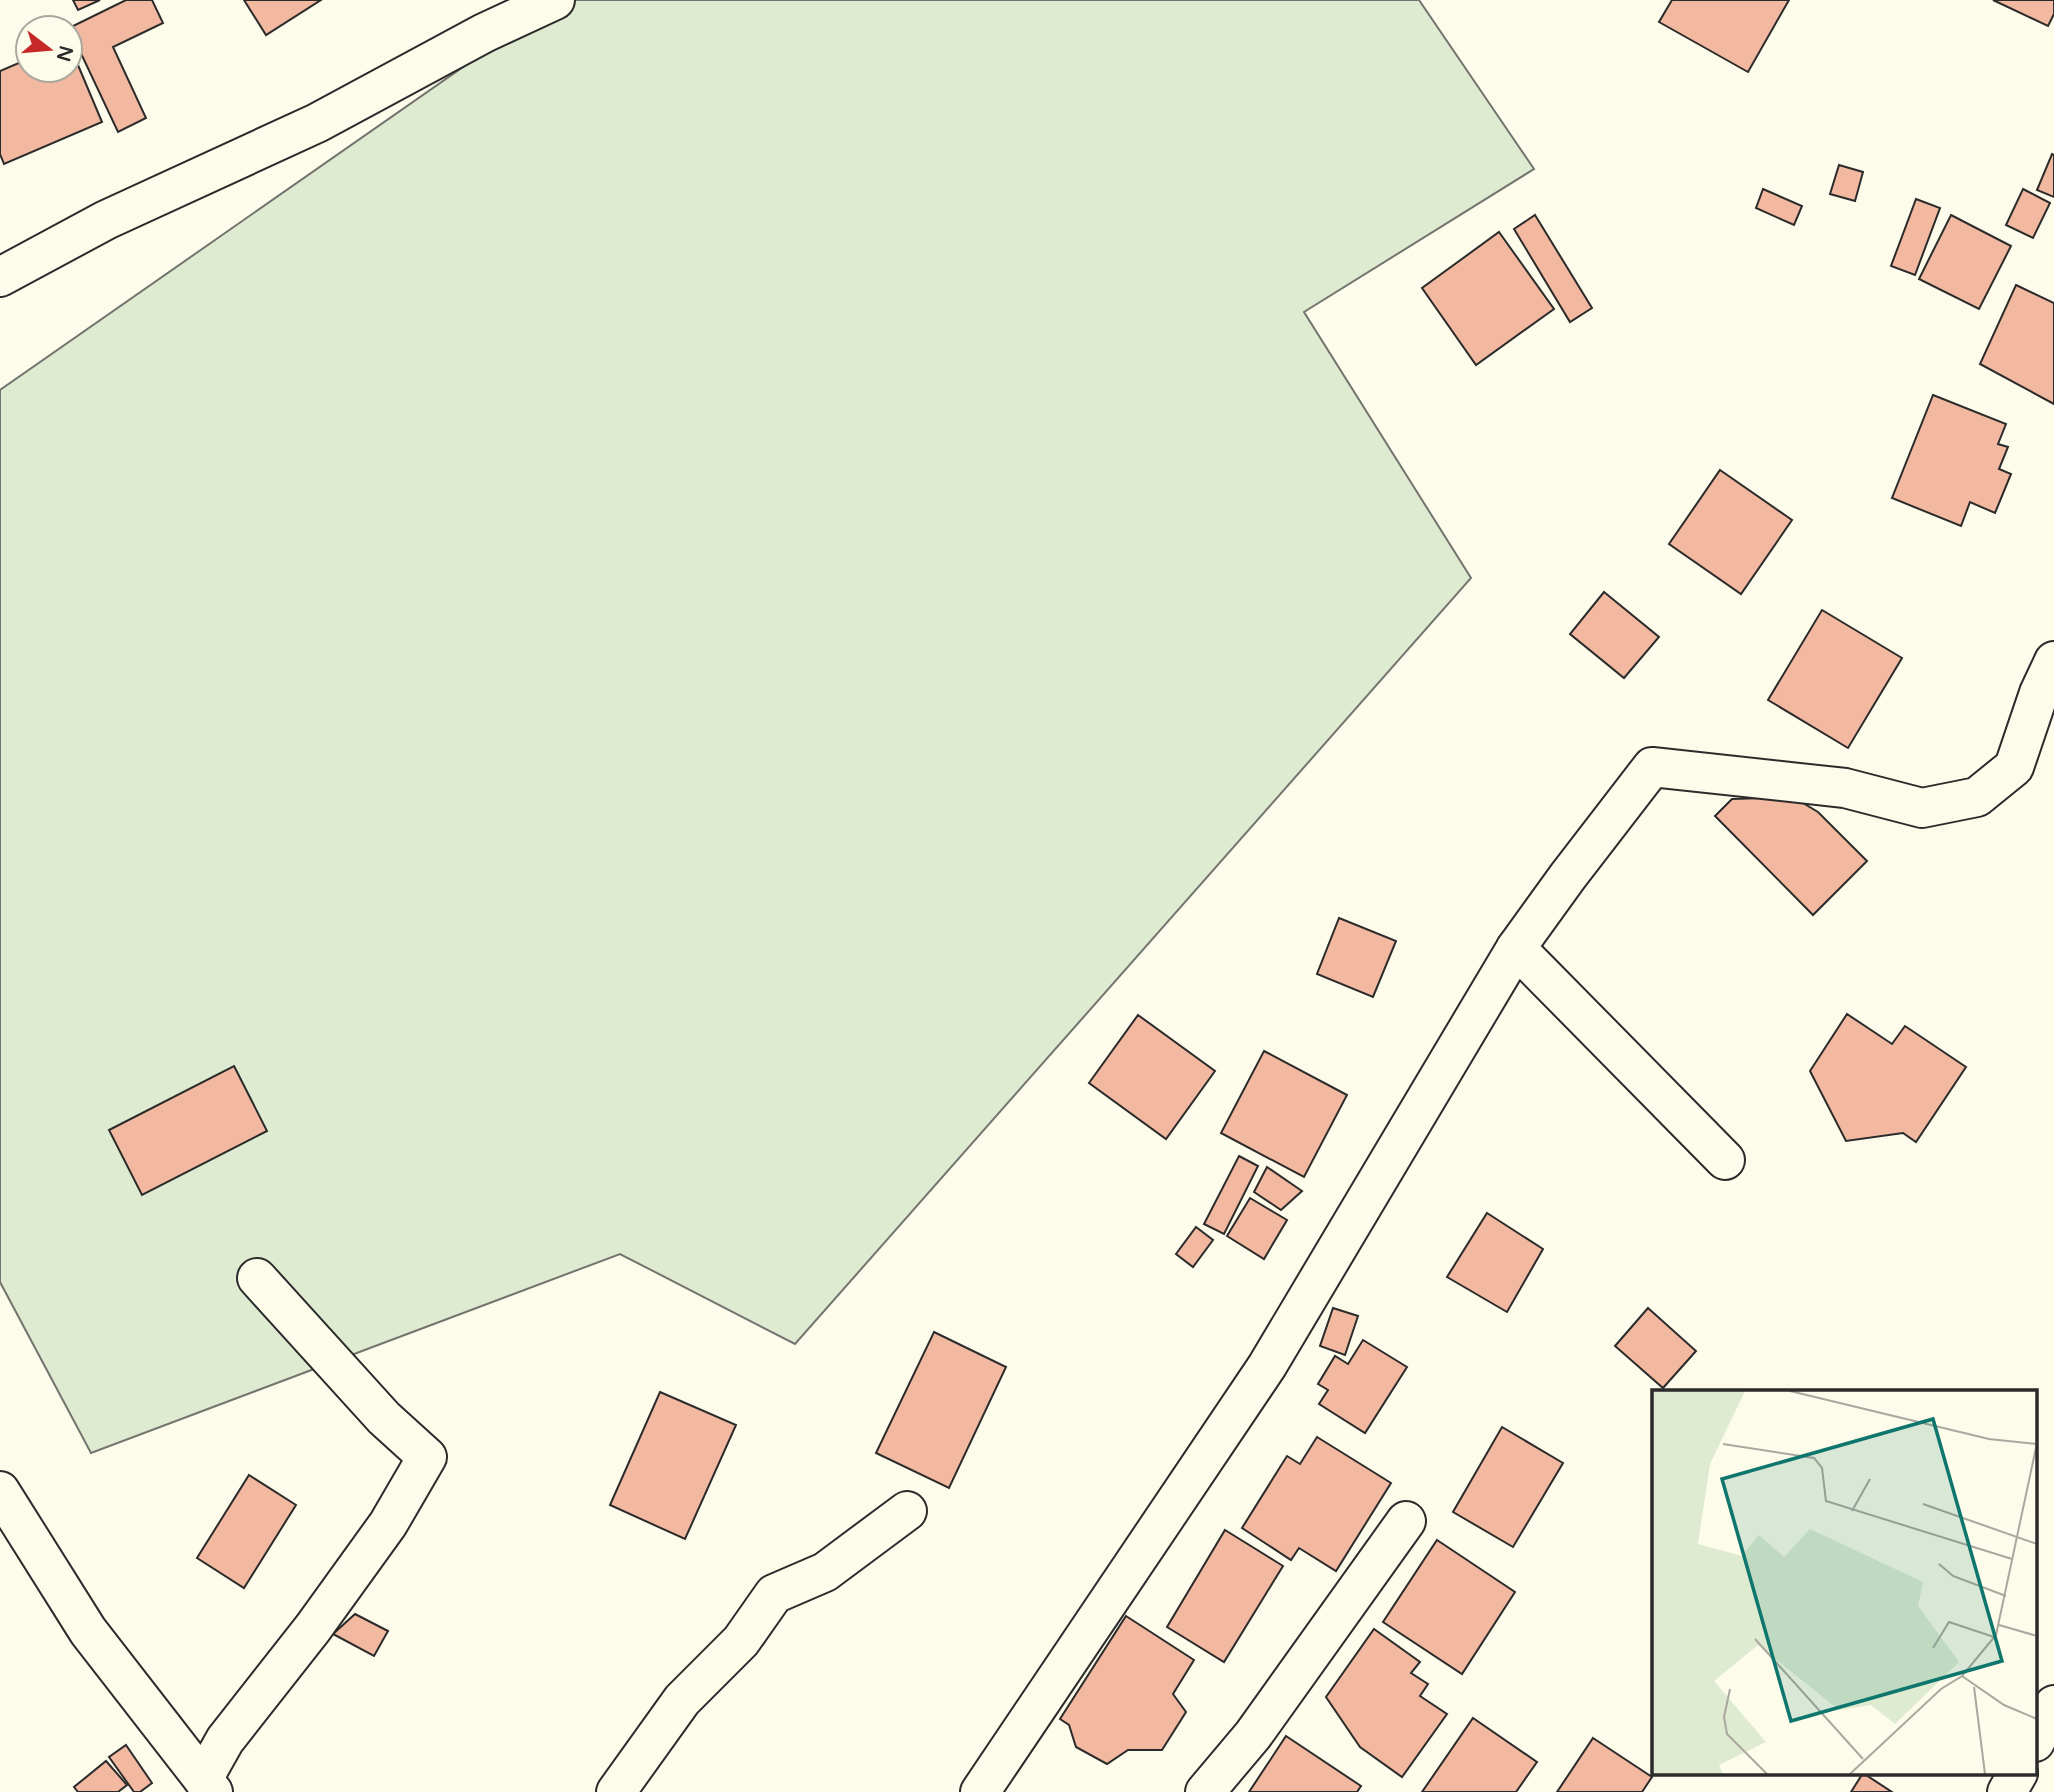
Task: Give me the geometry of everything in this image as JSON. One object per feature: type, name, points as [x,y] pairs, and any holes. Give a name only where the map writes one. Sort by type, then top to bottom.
[{"type":"street","points":[[0,277],[106,220],[317,123],[484,33],[555,0]]},
{"type":"street","points":[[980,1792],[1267,1366],[1516,948],[1652,767],[1845,788],[1922,808],[1978,797],[2014,767],[2039,693],[2054,661]]},
{"type":"street","points":[[1516,948],[1725,1160]]},
{"type":"street","points":[[208,1786],[225,1740],[313,1628],[388,1524],[427,1457],[384,1418],[257,1278]]},
{"type":"street","points":[[0,1491],[88,1632],[208,1786]]},
{"type":"street","points":[[615,1792],[682,1700],[741,1641],[774,1594],[825,1572],[907,1511]]},
{"type":"street","points":[[1205,1792],[1253,1735],[1406,1521]]},
{"type":"street","points":[[2036,1740],[2054,1705]]},
{"type":"street","points":[[2007,1792],[2017,1774]]},
{"type":"green space","points":[[559,0],[1419,0],[1534,169],[1304,312],[1471,578],[795,1344],[620,1254],[91,1453],[0,1282],[0,390]]},
{"type":"building","points":[[73,0],[100,0],[78,10]]},
{"type":"building","points":[[126,0],[152,0],[163,23],[113,47],[146,118],[118,132],[84,60],[84,21]]},
{"type":"building","points":[[244,0],[321,0],[266,35]]},
{"type":"building","points":[[1672,0],[1789,0],[1748,72],[1659,22]]},
{"type":"building","points":[[1993,0],[2054,0],[2054,14],[2048,26]]},
{"type":"building","points":[[14,65],[14,84],[84,84],[84,79],[102,122],[4,164],[0,154],[0,71]]},
{"type":"building","points":[[2052,154],[2054,155],[2054,197],[2037,190]]},
{"type":"building","points":[[1839,165],[1863,172],[1855,201],[1830,194]]},
{"type":"building","points":[[1763,189],[1802,206],[1794,225],[1756,208]]},
{"type":"building","points":[[2023,189],[2050,203],[2033,238],[2006,225]]},
{"type":"building","points":[[1916,199],[1940,208],[1915,275],[1891,266]]},
{"type":"building","points":[[1535,215],[1592,308],[1570,322],[1514,229]]},
{"type":"building","points":[[1951,215],[2011,246],[1979,309],[1919,279]]},
{"type":"building","points":[[1499,232],[1554,309],[1476,365],[1422,288]]},
{"type":"building","points":[[2016,285],[2054,303],[2054,404],[1980,364]]},
{"type":"building","points":[[1933,395],[2006,424],[1998,444],[2008,447],[1999,469],[2011,474],[1995,513],[1970,502],[1961,526],[1892,498]]},
{"type":"building","points":[[1720,470],[1792,520],[1741,594],[1669,544]]},
{"type":"building","points":[[1604,592],[1659,637],[1624,678],[1570,634]]},
{"type":"building","points":[[1822,610],[1902,658],[1848,748],[1768,700]]},
{"type":"building","points":[[1793,797],[1818,812],[1867,861],[1813,915],[1715,816],[1732,799]]},
{"type":"building","points":[[1339,918],[1396,941],[1373,997],[1317,974]]},
{"type":"building","points":[[1847,1014],[1892,1044],[1905,1026],[1966,1067],[1916,1142],[1903,1133],[1846,1141],[1810,1071]]},
{"type":"building","points":[[1138,1015],[1215,1071],[1166,1139],[1089,1083]]},
{"type":"building","points":[[1264,1051],[1347,1095],[1304,1177],[1221,1133]]},
{"type":"building","points":[[234,1066],[267,1131],[142,1195],[109,1130]]},
{"type":"building","points":[[1239,1156],[1258,1166],[1224,1234],[1204,1224]]},
{"type":"building","points":[[1267,1167],[1302,1191],[1281,1210],[1254,1192]]},
{"type":"building","points":[[1250,1198],[1287,1220],[1264,1259],[1227,1236]]},
{"type":"building","points":[[1487,1213],[1543,1249],[1507,1312],[1447,1277]]},
{"type":"building","points":[[1196,1227],[1213,1240],[1193,1267],[1176,1254]]},
{"type":"building","points":[[1333,1308],[1358,1316],[1345,1355],[1320,1346]]},
{"type":"building","points":[[1648,1308],[1696,1351],[1663,1388],[1615,1346]]},
{"type":"building","points":[[934,1332],[1006,1367],[949,1488],[876,1453]]},
{"type":"building","points":[[1363,1340],[1407,1367],[1365,1433],[1319,1404],[1328,1390],[1318,1384],[1335,1356],[1348,1364]]},
{"type":"building","points":[[660,1392],[736,1425],[685,1539],[610,1505]]},
{"type":"building","points":[[1502,1427],[1563,1463],[1513,1547],[1453,1512]]},
{"type":"building","points":[[1317,1437],[1391,1483],[1336,1571],[1299,1548],[1291,1560],[1242,1528],[1287,1456],[1300,1464]]},
{"type":"building","points":[[249,1475],[296,1505],[244,1588],[197,1558]]},
{"type":"building","points":[[1225,1530],[1283,1566],[1224,1662],[1167,1627]]},
{"type":"building","points":[[1437,1540],[1515,1592],[1462,1674],[1383,1622]]},
{"type":"building","points":[[355,1614],[388,1631],[374,1656],[333,1634]]},
{"type":"building","points":[[1126,1616],[1194,1660],[1173,1694],[1186,1712],[1162,1750],[1128,1750],[1107,1764],[1076,1747],[1069,1725],[1060,1719]]},
{"type":"building","points":[[1374,1629],[1420,1662],[1411,1673],[1428,1684],[1420,1696],[1447,1714],[1402,1777],[1360,1747],[1326,1697]]},
{"type":"building","points":[[1473,1718],[1537,1762],[1516,1792],[1422,1792]]},
{"type":"building","points":[[1286,1736],[1361,1786],[1357,1792],[1249,1792]]},
{"type":"building","points":[[1593,1738],[1652,1777],[1642,1792],[1557,1792]]},
{"type":"building","points":[[126,1745],[152,1783],[140,1792],[134,1792],[109,1757]]},
{"type":"building","points":[[106,1761],[127,1785],[118,1792],[78,1792],[74,1787]]},
{"type":"building","points":[[1865,1774],[1892,1792],[1851,1792]]}]
